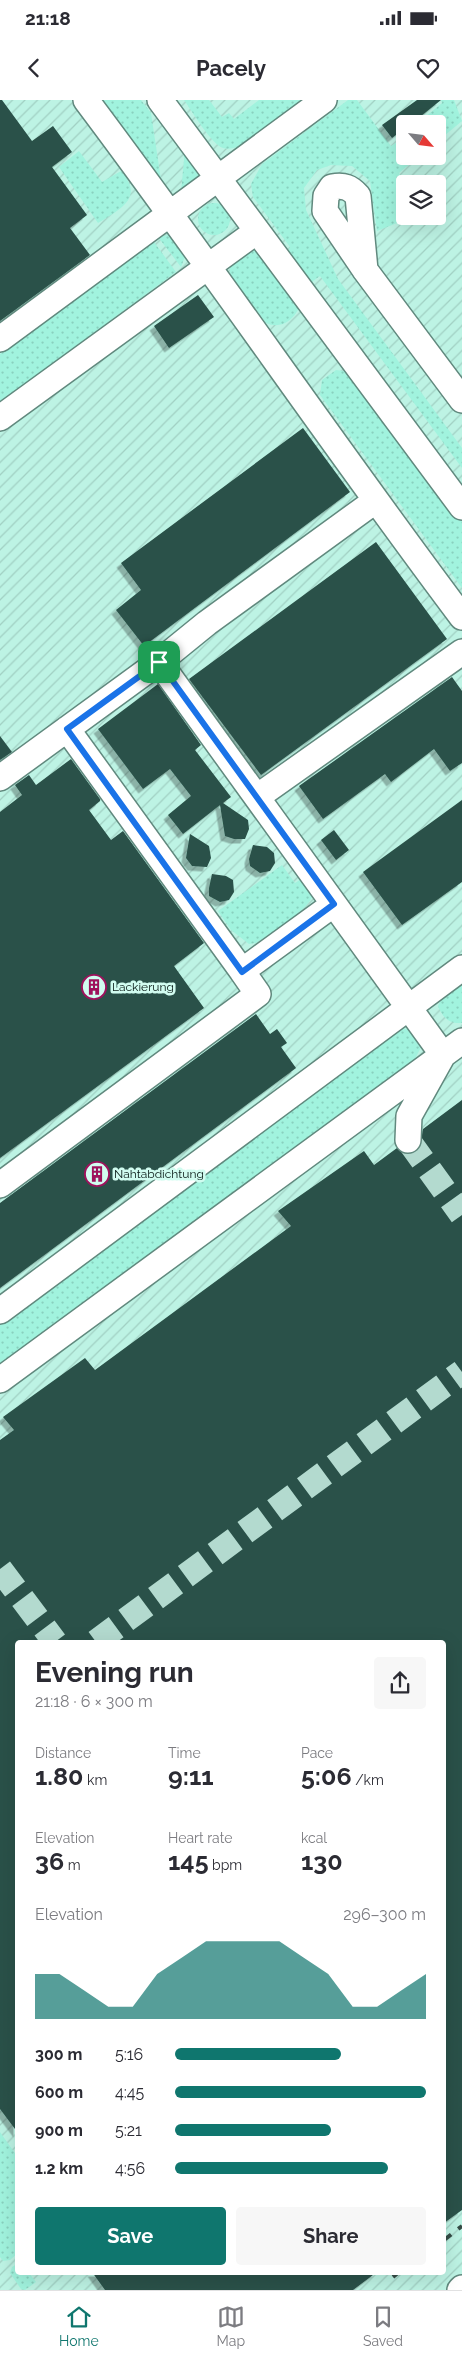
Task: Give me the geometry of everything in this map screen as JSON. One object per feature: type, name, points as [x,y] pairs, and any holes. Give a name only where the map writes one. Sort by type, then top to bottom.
[{"type":"lane","points":[[86,100],[171,213],[375,501],[462,618]]},
{"type":"lane","points":[[160,100],[462,507]]},
{"type":"lane","points":[[0,339],[324,100]]},
{"type":"lane","points":[[0,418],[257,231]]},
{"type":"lane","points":[[365,270],[462,400]]},
{"type":"lane","points":[[0,778],[375,501]]},
{"type":"lane","points":[[257,797],[462,652]]},
{"type":"lane","points":[[159,662],[410,1007],[453,1048]]},
{"type":"lane","points":[[0,1185],[258,994],[67,729]]},
{"type":"lane","points":[[242,972],[334,904]]},
{"type":"lane","points":[[0,1311],[462,968]]},
{"type":"lane","points":[[408,1140],[409,1116],[453,1048]]},
{"type":"lane","points":[[0,1380],[453,1048]]},
{"type":"shaded area","points":[[0,100],[462,100],[462,2290],[0,2290]]},
{"type":"shaded area","points":[[102,100],[141,100],[151,113],[161,180]]},
{"type":"shaded area","points":[[184,100],[209,100],[222,117],[229,113],[234,119],[259,100],[310,100],[255,139],[232,148],[223,148],[202,127]]},
{"type":"shaded area","points":[[348,100],[357,100],[391,146],[396,143],[396,165],[408,165],[399,173],[400,175],[396,175],[396,223],[377,231],[370,181],[352,166],[331,165],[317,170],[304,188],[306,210],[338,279],[462,448],[462,468],[320,276],[309,284],[287,253],[290,247],[253,197],[251,184],[262,164]]},
{"type":"shaded area","points":[[441,100],[454,100],[462,121],[446,134],[446,115],[428,115],[442,103]]},
{"type":"shaded area","points":[[183,143],[200,173],[196,182],[181,192],[184,160]]},
{"type":"shaded area","points":[[79,151],[102,182],[121,171],[128,180],[131,189],[127,202],[98,223],[59,167]]},
{"type":"shaded area","points":[[214,203],[225,208],[230,219],[225,230],[214,235],[203,230],[198,219],[203,208]]},
{"type":"shaded area","points":[[174,236],[186,254],[181,267],[158,237]]},
{"type":"shaded area","points":[[154,242],[176,272],[0,402],[0,354]]},
{"type":"shaded area","points":[[243,247],[260,249],[299,308],[293,317],[285,323],[271,325],[266,323],[230,274],[230,262]]},
{"type":"shaded area","points":[[336,370],[352,372],[462,521],[462,588],[320,395],[322,380]]},
{"type":"shaded area","points":[[282,865],[295,883],[306,876],[313,892],[311,900],[298,914],[279,928],[256,943],[249,944],[231,930],[218,911]]},
{"type":"shaded area","points":[[462,979],[462,1023],[457,1023],[447,1019],[438,1006],[445,991]]},
{"type":"shaded area","points":[[399,1027],[414,1031],[422,1045],[415,1059],[0,1368],[0,1319]]},
{"type":"shaded area","points":[[0,2132],[15,2153],[15,2256],[10,2260],[3,2261],[0,2257]]},
{"type":"shaded area","points":[[15,2265],[15,2275],[31,2275],[36,2282],[25,2290],[21,2289],[10,2273],[12,2267]]},
{"type":"building","points":[[0,100],[2,100],[32,141],[53,126],[72,152],[52,167],[87,215],[70,228],[90,255],[0,321]]},
{"type":"building","points":[[417,100],[441,100],[422,115],[396,115]]},
{"type":"building","points":[[396,115],[396,135],[392,138],[382,125]]},
{"type":"building","points":[[198,295],[214,317],[169,348],[154,326]]},
{"type":"building","points":[[303,428],[350,492],[144,646],[116,610],[141,590],[121,563]]},
{"type":"building","points":[[376,542],[447,639],[261,775],[189,679]]},
{"type":"building","points":[[452,677],[462,691],[462,763],[450,771],[434,749],[391,782],[385,774],[323,819],[299,786]]},
{"type":"building","points":[[158,684],[201,745],[195,750],[231,797],[223,803],[248,820],[249,829],[245,839],[234,839],[225,836],[220,805],[183,834],[168,815],[191,796],[170,769],[143,789],[98,729]]},
{"type":"building","points":[[0,736],[12,752],[0,760]]},
{"type":"building","name":"Lackierung","points":[[71,759],[100,799],[89,810],[111,840],[123,831],[204,943],[174,966],[204,1008],[0,1158],[0,812],[22,795],[15,785],[29,775],[36,785]]},
{"type":"building","points":[[462,800],[462,882],[402,925],[363,872]]},
{"type":"building","points":[[334,830],[349,850],[336,860],[321,840]]},
{"type":"building","points":[[190,834],[209,846],[211,858],[207,867],[192,866],[186,858]]},
{"type":"building","points":[[253,845],[267,847],[274,853],[275,863],[270,871],[260,873],[250,866],[249,859]]},
{"type":"building","points":[[212,874],[226,876],[233,880],[234,892],[229,900],[220,902],[209,896]]},
{"type":"building","name":"Nahtabdichtung","points":[[256,1014],[270,1034],[277,1029],[287,1043],[281,1047],[296,1068],[0,1288],[0,1203]]},
{"type":"building","points":[[462,1100],[462,2210],[446,2222],[446,1640],[15,1640],[15,2129],[0,2109],[0,1440],[14,1430],[3,1417],[85,1358],[95,1370],[291,1226],[278,1211],[364,1151],[374,1165],[397,1148],[407,1154],[415,1152],[420,1147],[423,1129]]},
{"type":"building","points":[[94,2275],[373,2275],[353,2290],[105,2290]]},
{"type":"tunnel","points":[[408,1140],[462,1215]]},
{"type":"tunnel","points":[[99,1640],[462,1372]]},
{"type":"tunnel","points":[[0,1569],[53,1640]]},
{"type":"railway","points":[[446,2238],[462,2226]]},
{"type":"place","name":"Lackierung","points":[[94,987]]},
{"type":"place","name":"Nahtabdichtung","points":[[97,1174]]},
{"type":"route","points":[[159,662],[334,904],[242,972],[67,729],[159,662]]}]
